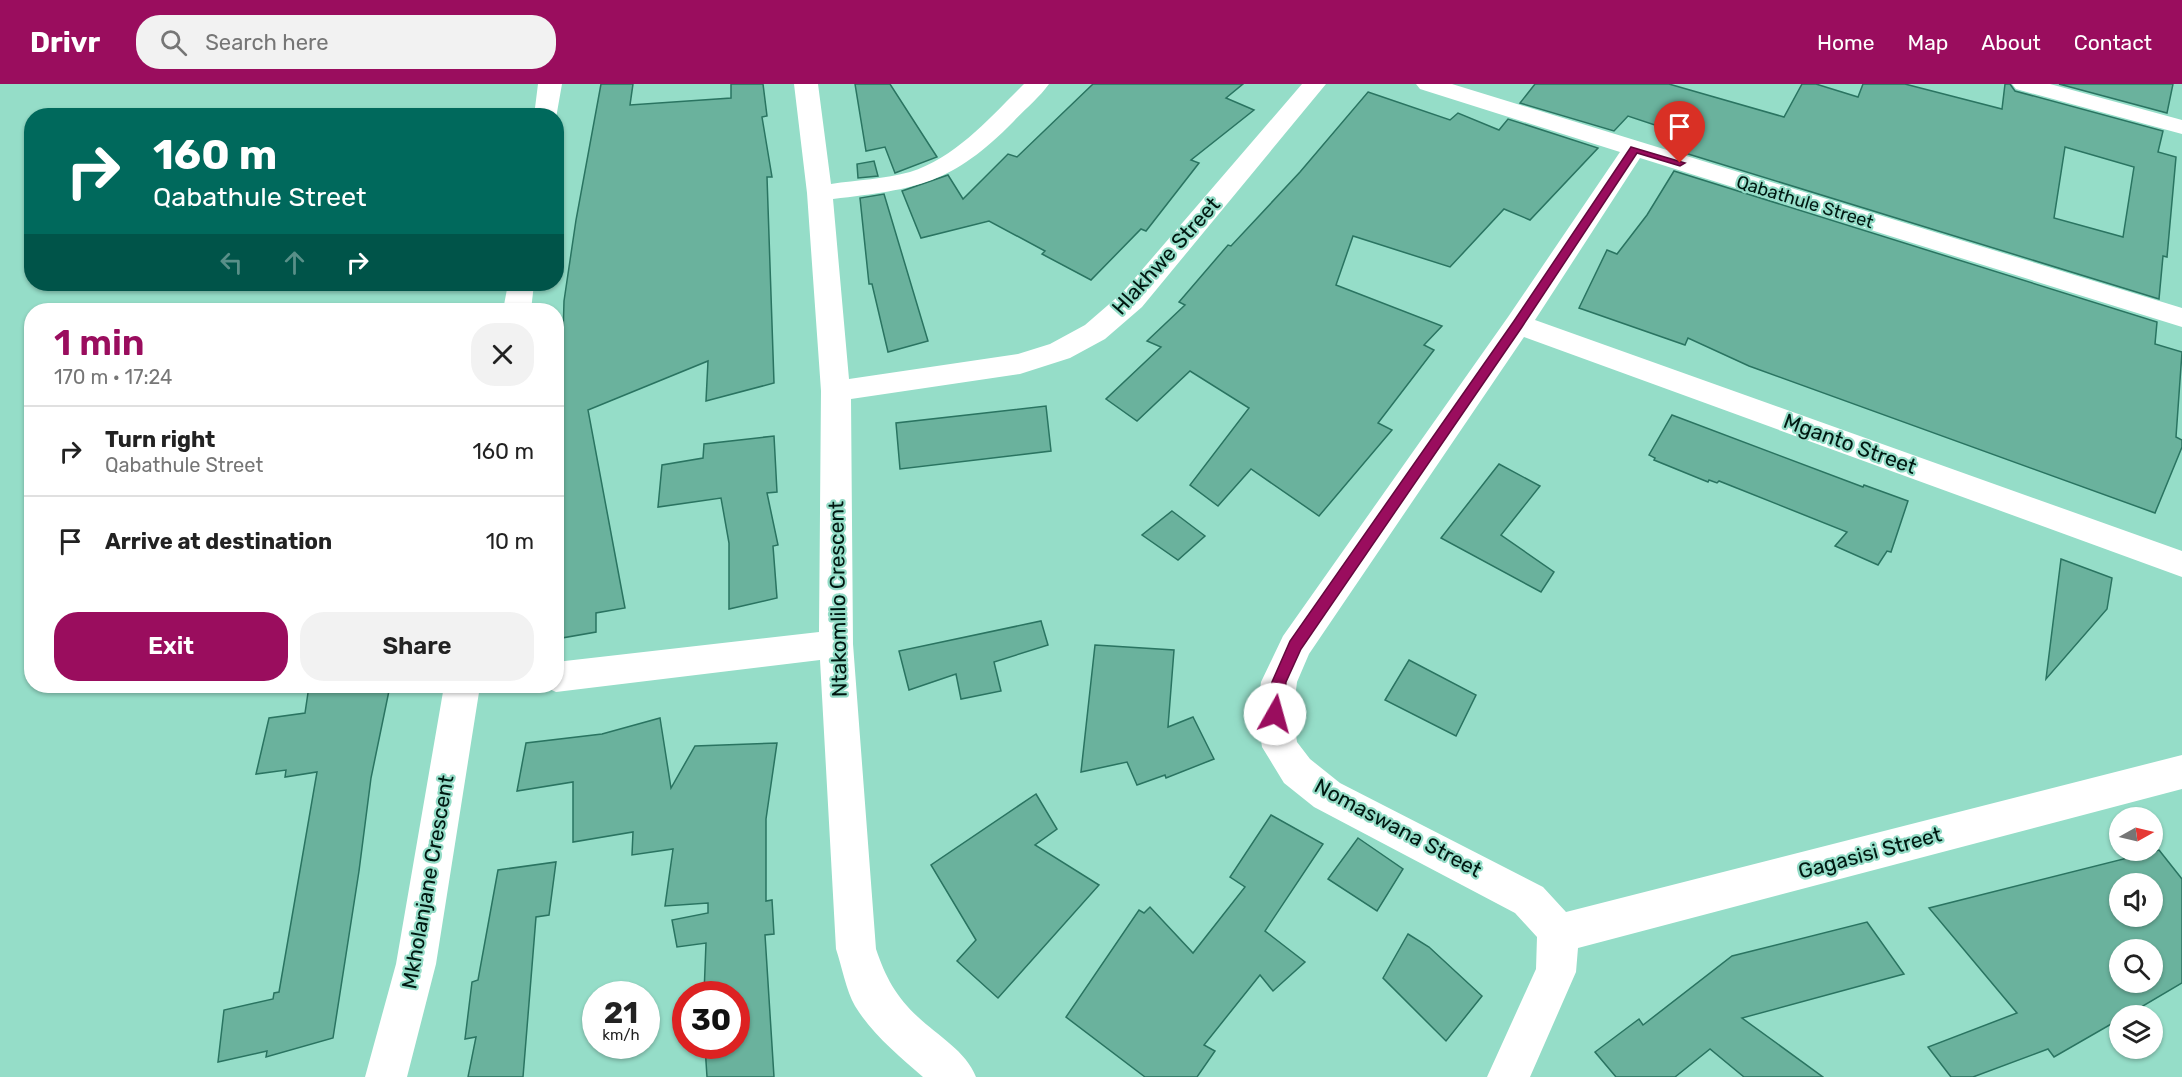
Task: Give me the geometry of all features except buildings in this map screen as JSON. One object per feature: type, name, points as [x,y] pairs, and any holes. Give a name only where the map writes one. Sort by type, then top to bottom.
[{"type":"street","points":[[547,108],[550,84]]},
{"type":"street","name":"Ntakomlilo Crescent","points":[[806,84],[820,193],[836,391],[836,644],[856,948],[870,992],[901,1030],[955,1077]]},
{"type":"street","points":[[820,193],[905,180],[947,165],[978,142],[1037,84]]},
{"type":"street","name":"Hlakhwe Street","points":[[836,391],[1020,364],[1060,351],[1095,332],[1131,300],[1314,84]]},
{"type":"street","name":"Qabathule Street","points":[[1428,84],[2182,318]]},
{"type":"street","points":[[2024,84],[2182,127]]},
{"type":"street","name":"Nomaswana Street","points":[[1558,934],[1544,914],[1513,890],[1327,795],[1297,771],[1280,747],[1275,714],[1279,682],[1295,646],[1518,324],[1634,149]]},
{"type":"street","name":"Mganto Street","points":[[1518,324],[2182,564]]},
{"type":"street","points":[[564,676],[836,644]]},
{"type":"street","name":"Mkholanjane Crescent","points":[[386,1077],[416,964],[469,693]]},
{"type":"street","name":"Gagasisi Street","points":[[1558,934],[2182,772]]},
{"type":"street","points":[[1508,1077],[1556,972],[1560,954],[1558,934]]},
{"type":"route","points":[[1275,714],[1279,682],[1295,646],[1518,324],[1634,149],[1680,163]]}]
